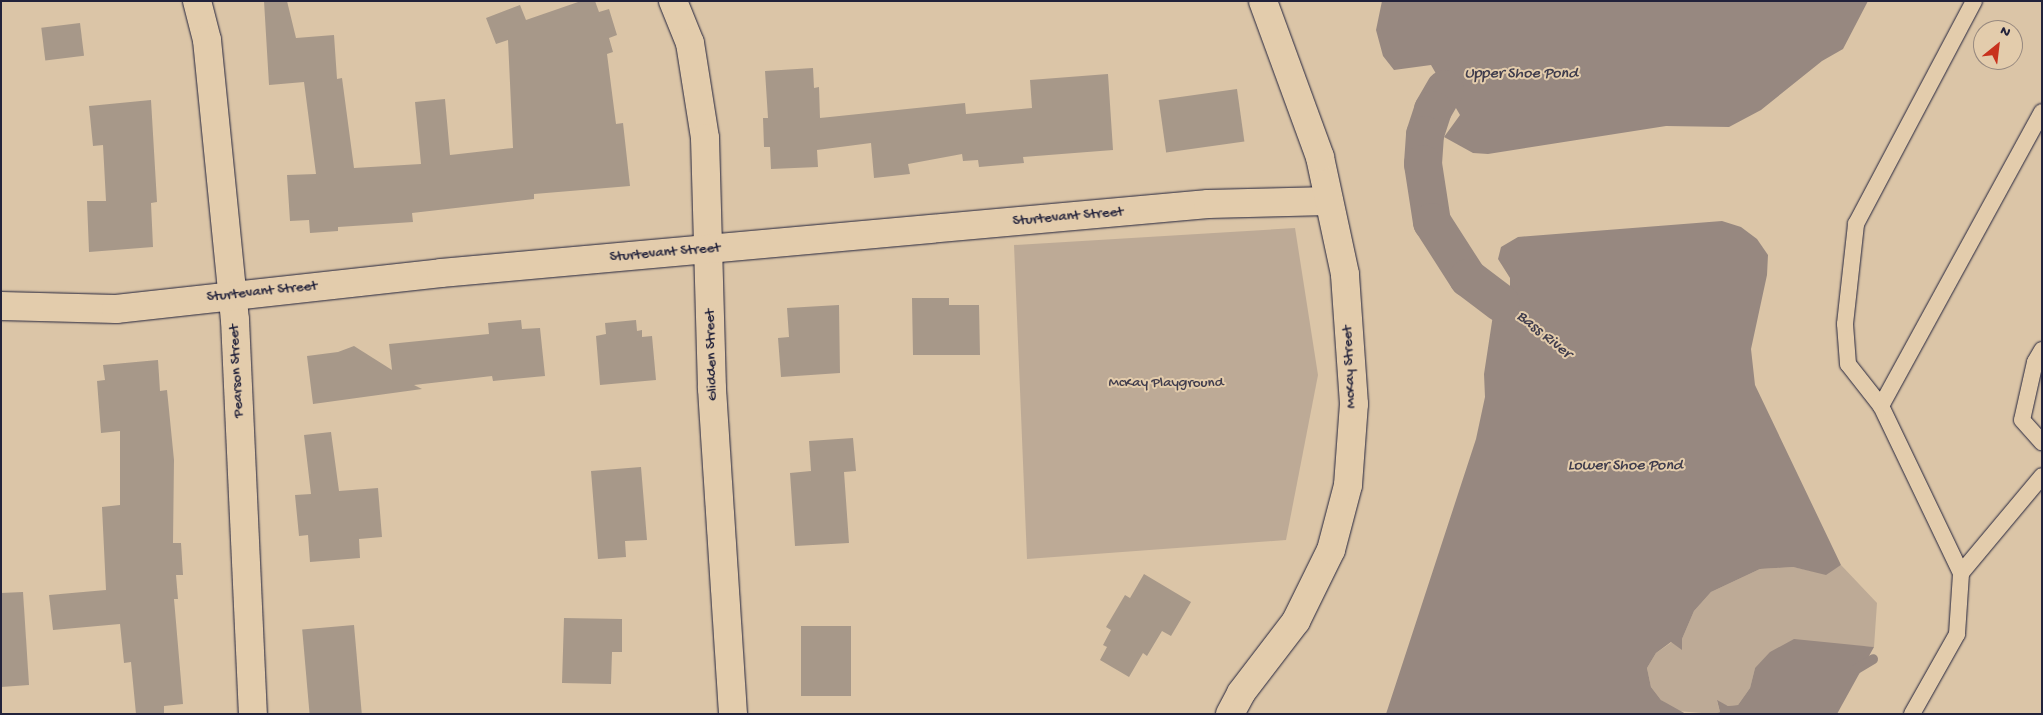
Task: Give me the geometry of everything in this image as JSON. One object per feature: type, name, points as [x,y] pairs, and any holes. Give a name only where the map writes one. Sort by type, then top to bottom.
[{"type":"street","name":"Pearson Street","points":[[197,1],[208,40],[233,296],[254,714]]},
{"type":"street","name":"Glidden Street","points":[[673,1],[690,43],[705,138],[712,389],[733,714]]},
{"type":"street","name":"McKay Street","points":[[1230,714],[1241,694],[1296,621],[1331,550],[1348,485],[1354,404],[1345,274],[1320,157],[1263,1]]},
{"type":"street","name":"Sturtevant Street","points":[[1,306],[116,308],[708,249],[1208,204],[1329,201]]},
{"type":"lane","points":[[1912,714],[1957,634],[1961,573],[1881,406],[1848,364],[1845,324],[1856,224],[1974,1]]},
{"type":"lane","points":[[1881,406],[2042,112]]},
{"type":"lane","points":[[2042,350],[2035,362],[2022,420],[2042,442]]},
{"type":"lane","points":[[1961,573],[2042,476]]},
{"type":"green space","name":"McKay Playground","points":[[1295,228],[1318,375],[1286,540],[1027,559],[1014,245]]},
{"type":"green space","points":[[1841,565],[1877,603],[1874,647],[1845,645],[1755,668],[1750,688],[1738,705],[1728,706],[1717,701],[1720,712],[1714,714],[1677,711],[1661,700],[1651,687],[1647,668],[1656,653],[1672,642],[1682,649],[1682,639],[1694,611],[1711,592],[1760,569],[1793,567],[1826,574]]},
{"type":"water","name":"Upper Shoe Pond","points":[[1382,1],[1868,1],[1843,49],[1822,61],[1761,110],[1729,127],[1666,126],[1488,154],[1473,153],[1444,137],[1460,115],[1431,65],[1394,70],[1383,56],[1376,30]]},
{"type":"water","name":"Lower Shoe Pond","points":[[1722,221],[1741,227],[1757,239],[1768,255],[1767,275],[1751,349],[1755,385],[1841,565],[1826,575],[1793,567],[1760,569],[1711,592],[1694,611],[1682,639],[1682,650],[1671,642],[1656,653],[1647,668],[1651,687],[1661,700],[1686,714],[1386,714],[1476,439],[1485,397],[1484,374],[1493,315],[1510,292],[1510,278],[1498,259],[1501,247],[1518,237]]},
{"type":"water","points":[[1794,639],[1874,647],[1837,714],[1714,714],[1720,712],[1717,700],[1728,706],[1738,705],[1750,688],[1755,668],[1770,652]]},
{"type":"building","points":[[264,1],[287,1],[296,38],[334,35],[337,79],[342,78],[354,168],[421,164],[415,102],[445,99],[450,155],[513,148],[508,40],[496,44],[486,18],[520,5],[526,20],[581,1],[595,1],[599,12],[609,9],[617,35],[609,38],[613,52],[607,54],[616,124],[623,123],[630,186],[534,194],[534,199],[412,213],[413,222],[338,227],[338,231],[310,233],[309,220],[290,221],[287,175],[316,174],[304,82],[269,85]]},
{"type":"building","points":[[80,23],[84,56],[45,61],[41,28]]},
{"type":"building","points":[[813,68],[814,88],[819,87],[820,118],[965,103],[966,114],[1032,108],[1030,80],[1108,74],[1113,150],[1023,157],[1024,163],[979,167],[978,160],[963,161],[962,154],[908,164],[910,174],[874,178],[871,143],[817,150],[818,167],[771,169],[770,147],[764,147],[763,118],[768,118],[765,71]]},
{"type":"building","points":[[1237,89],[1244,141],[1166,152],[1159,100]]},
{"type":"building","points":[[151,100],[157,202],[151,203],[153,247],[89,252],[87,201],[106,201],[103,145],[93,146],[89,106]]},
{"type":"building","points":[[912,298],[949,298],[949,305],[979,305],[980,355],[913,355]]},
{"type":"building","points":[[839,305],[840,373],[781,377],[778,338],[789,337],[787,308]]},
{"type":"building","points":[[521,320],[522,329],[540,328],[545,376],[493,381],[492,376],[414,385],[422,389],[313,404],[307,356],[338,352],[354,346],[392,370],[389,344],[489,334],[488,323]]},
{"type":"building","points":[[636,320],[637,331],[642,330],[642,337],[652,336],[656,380],[600,385],[596,336],[606,334],[605,323]]},
{"type":"building","points":[[158,360],[160,391],[167,390],[174,460],[173,543],[181,543],[183,575],[176,575],[178,599],[174,599],[183,704],[164,706],[164,714],[136,714],[131,662],[124,663],[120,624],[53,630],[49,595],[106,590],[102,507],[120,505],[120,431],[101,433],[97,381],[105,380],[103,365]]},
{"type":"building","points":[[331,432],[339,491],[378,488],[382,537],[359,539],[360,558],[310,562],[308,535],[299,536],[295,495],[311,494],[304,435]]},
{"type":"building","points":[[853,438],[856,471],[844,472],[849,543],[795,546],[790,473],[811,471],[809,441]]},
{"type":"building","points":[[641,467],[647,540],[625,541],[626,557],[598,559],[591,471]]},
{"type":"building","points":[[1144,574],[1191,602],[1171,636],[1162,631],[1147,656],[1143,653],[1129,677],[1100,660],[1107,647],[1103,645],[1111,630],[1106,627],[1125,595],[1130,598]]},
{"type":"building","points":[[23,592],[29,685],[1,687],[1,593]]},
{"type":"building","points":[[564,618],[622,619],[622,652],[612,652],[611,684],[562,683]]},
{"type":"building","points":[[354,625],[362,714],[310,714],[302,630]]},
{"type":"building","points":[[801,626],[851,626],[851,696],[801,696]]},
{"type":"waterway","name":"Bass River","points":[[1445,89],[1433,110],[1425,135],[1423,164],[1432,222],[1468,278],[1501,303]]},
{"type":"waterway","points":[[1855,670],[1873,659]]}]
